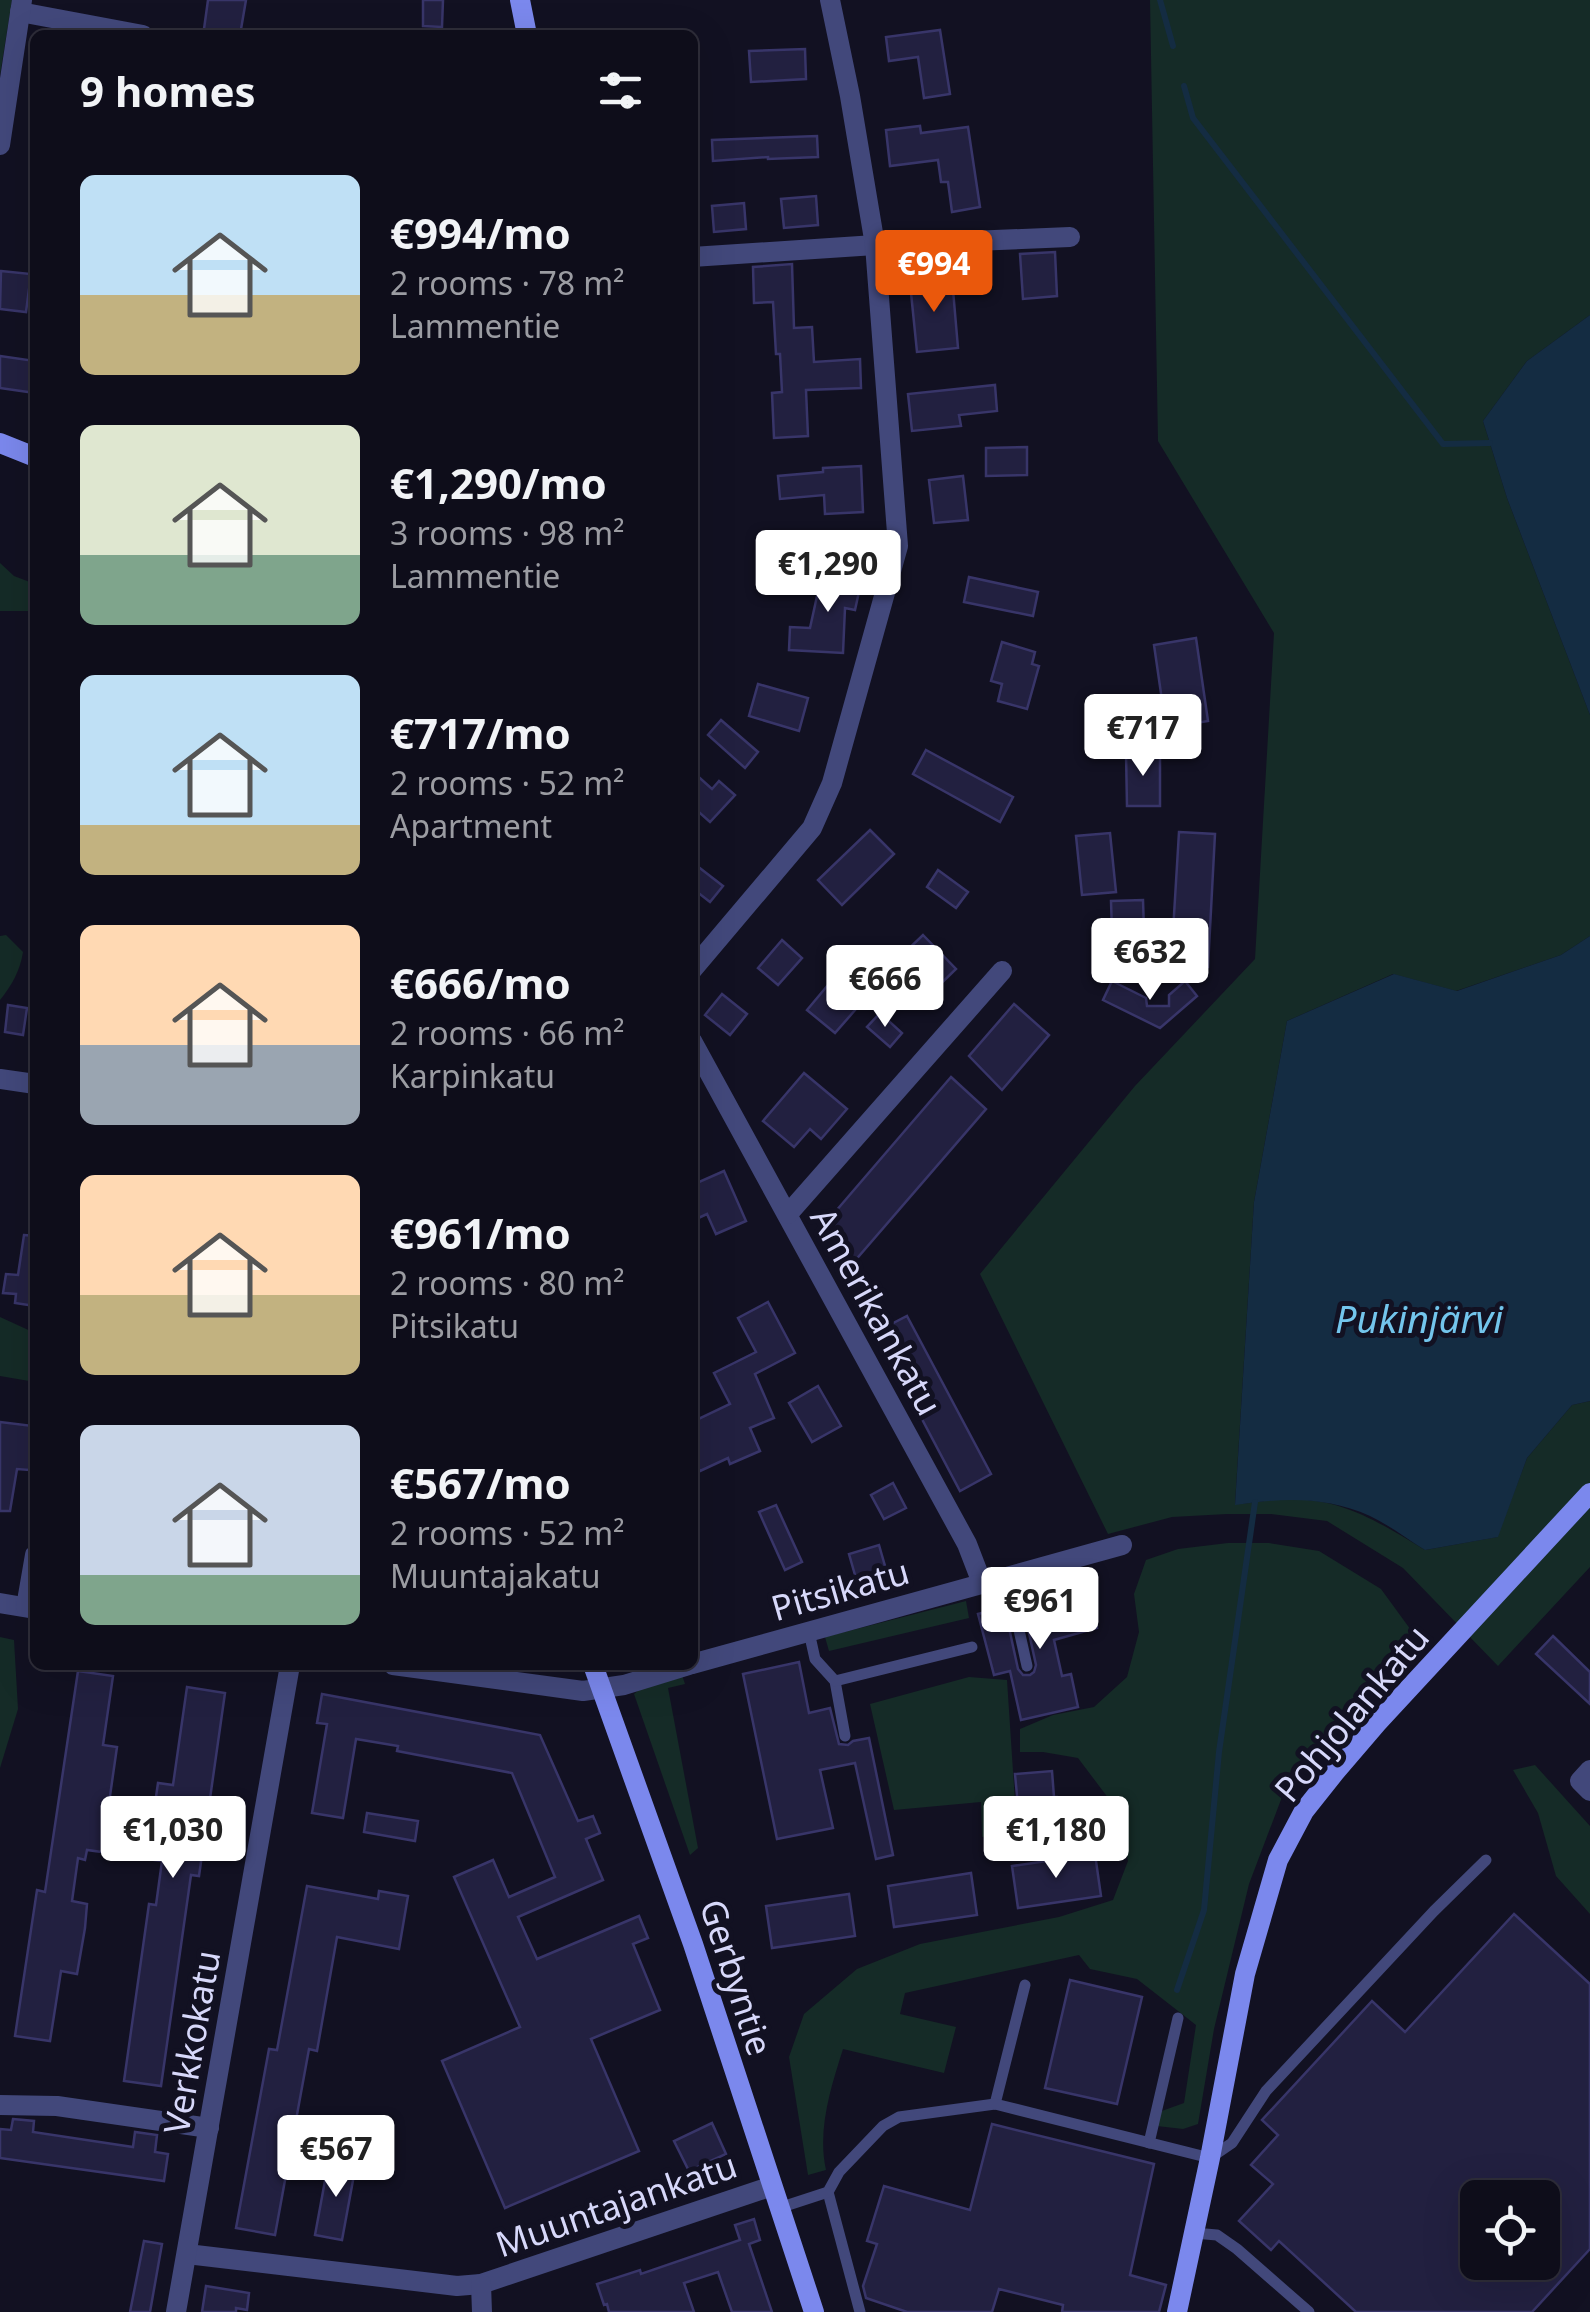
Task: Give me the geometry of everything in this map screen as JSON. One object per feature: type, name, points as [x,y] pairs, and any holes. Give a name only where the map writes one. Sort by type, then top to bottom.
[{"type":"main road","points":[[520,0],[525,30]]},
{"type":"main road","points":[[0,443],[30,455]]},
{"type":"main road","name":"Pohjolankatu","points":[[1177,2312],[1244,1974],[1278,1860],[1304,1811],[1377,1723],[1590,1493]]},
{"type":"main road","name":"Gerbyntie","points":[[595,1670],[693,1944],[814,2312]]},
{"type":"street","points":[[698,963],[812,828],[832,783],[898,546],[874,244],[830,0]]},
{"type":"street","points":[[0,145],[21,6],[122,30]]},
{"type":"street","points":[[698,257],[874,244],[1070,237]]},
{"type":"street","points":[[788,1214],[1002,971]]},
{"type":"street","name":"Amerikankatu","points":[[701,1073],[788,1214],[967,1544],[982,1584]]},
{"type":"street","points":[[0,1078],[30,1083]]},
{"type":"street","name":"Pitsikatu","points":[[698,1662],[1122,1545]]},
{"type":"street","points":[[0,1603],[30,1608]]},
{"type":"street","name":"Verkkokatu","points":[[176,2312],[289,1670]]},
{"type":"street","name":"Pitsikatu","points":[[430,1670],[583,1691],[624,1685],[672,1670]]},
{"type":"street","points":[[0,2105],[56,2106],[209,2128]]},
{"type":"street","name":"Muuntajankatu","points":[[186,2254],[457,2286],[481,2284],[772,2186]]},
{"type":"street","points":[[481,2284],[482,2312]]},
{"type":"lane","points":[[1007,1576],[1027,1666]]},
{"type":"lane","points":[[809,1632],[815,1659],[834,1681],[845,1736]]},
{"type":"lane","points":[[834,1681],[972,1647]]},
{"type":"lane","points":[[779,2208],[828,2192],[840,2172],[882,2126],[899,2117],[994,2104],[1210,2158],[1232,2143],[1266,2091],[1486,1860]]},
{"type":"lane","points":[[994,2104],[1025,1985]]},
{"type":"lane","points":[[1150,2144],[1178,2018]]},
{"type":"lane","points":[[828,2192],[860,2312]]},
{"type":"lane","points":[[1194,2233],[1217,2236],[1237,2249],[1309,2312]]},
{"type":"green space","points":[[0,0],[12,0],[0,75]]},
{"type":"green space","points":[[1150,0],[1590,0],[1590,315],[1527,361],[1483,421],[1507,498],[1590,715],[1590,936],[1561,955],[1456,991],[1393,974],[1287,1021],[1254,1202],[1235,1504],[1283,1499],[1323,1502],[1358,1513],[1425,1550],[1497,1537],[1527,1458],[1572,1405],[1590,1401],[1590,1567],[1498,1666],[1403,1568],[1327,1521],[1271,1514],[1172,1517],[1108,1534],[980,1274],[1135,1086],[1255,959],[1274,633],[1158,441]]},
{"type":"green space","points":[[0,563],[14,576],[30,582],[30,611],[0,611]]},
{"type":"green space","points":[[6,935],[23,952],[15,978],[0,1000],[0,936]]},
{"type":"green space","points":[[0,1317],[30,1331],[30,1381],[0,1376]]},
{"type":"green space","points":[[1269,1543],[1319,1551],[1381,1589],[1416,1637],[1282,1797],[1249,1884],[1214,2029],[1198,2124],[1183,2129],[1157,2126],[1159,2112],[1184,2103],[1196,2025],[1137,1979],[1090,1969],[1079,1955],[905,1993],[900,2014],[956,2027],[944,2073],[843,2049],[824,2124],[826,2170],[808,2175],[789,2057],[804,2014],[857,1969],[920,1944],[1059,1917],[1113,1900],[1128,1861],[1118,1811],[1078,1758],[1020,1752],[1020,1729],[1053,1715],[1094,1707],[1127,1677],[1139,1632],[1134,1594],[1146,1560],[1178,1549]]},
{"type":"green space","points":[[966,1601],[969,1618],[829,1651],[825,1637]]},
{"type":"green space","points":[[0,1637],[14,1640],[18,1709],[0,1768]]},
{"type":"green space","points":[[682,1675],[685,1684],[668,1688],[698,1848],[690,1855],[634,1694],[644,1686]]},
{"type":"green space","points":[[969,1677],[1007,1680],[1017,1832],[982,1837],[981,1802],[894,1810],[870,1704]]},
{"type":"green space","points":[[1535,1765],[1590,1826],[1590,1914],[1556,1876],[1538,1813],[1513,1770]]},
{"type":"water","points":[[1590,315],[1590,715],[1507,498],[1483,421],[1527,361]]},
{"type":"water","name":"Pukinjärvi","points":[[1590,936],[1590,1401],[1572,1405],[1527,1458],[1498,1537],[1425,1550],[1377,1520],[1337,1505],[1287,1500],[1235,1505],[1254,1202],[1287,1021],[1394,974],[1457,991],[1561,955]]},
{"type":"building","points":[[208,0],[246,0],[241,30],[204,29]]},
{"type":"building","points":[[423,0],[443,0],[442,27],[423,26]]},
{"type":"building","points":[[940,30],[950,94],[924,98],[918,57],[889,61],[886,37]]},
{"type":"building","points":[[805,49],[806,79],[751,82],[749,51]]},
{"type":"building","points":[[920,126],[921,133],[968,127],[980,207],[952,212],[948,182],[941,182],[938,160],[890,166],[886,130]]},
{"type":"building","points":[[817,136],[818,157],[713,161],[712,140]]},
{"type":"building","points":[[816,196],[818,225],[784,228],[781,199]]},
{"type":"building","points":[[744,203],[746,229],[714,232],[712,206]]},
{"type":"building","points":[[1055,252],[1057,296],[1023,299],[1020,254]]},
{"type":"building","points":[[792,264],[794,328],[812,327],[814,362],[860,359],[861,388],[806,390],[808,436],[774,438],[772,393],[782,392],[780,354],[776,354],[773,302],[754,303],[753,267]]},
{"type":"building","points":[[1,271],[30,274],[26,312],[0,309]]},
{"type":"building","points":[[952,278],[958,348],[917,352],[910,283]]},
{"type":"building","points":[[0,356],[30,360],[30,392],[0,388]]},
{"type":"building","points":[[995,385],[997,411],[959,415],[961,426],[912,431],[908,394]]},
{"type":"building","points":[[1027,447],[1027,475],[986,476],[986,448]]},
{"type":"building","points":[[861,466],[863,512],[825,514],[824,495],[780,499],[778,476]]},
{"type":"building","points":[[963,476],[968,520],[934,523],[929,480]]},
{"type":"building","points":[[823,569],[862,578],[855,610],[845,608],[843,653],[789,650],[790,627],[810,628]]},
{"type":"building","points":[[969,577],[1038,592],[1033,616],[964,602]]},
{"type":"building","points":[[1196,638],[1208,721],[1166,728],[1154,645]]},
{"type":"building","points":[[1002,642],[1035,652],[1032,664],[1039,666],[1027,709],[998,701],[1002,684],[991,681]]},
{"type":"building","points":[[758,684],[808,698],[799,731],[749,716]]},
{"type":"building","points":[[721,720],[758,752],[745,768],[708,735]]},
{"type":"building","points":[[926,750],[1013,797],[1000,822],[913,774]]},
{"type":"building","points":[[1160,752],[1160,806],[1127,806],[1126,753]]},
{"type":"building","points":[[698,776],[712,789],[719,781],[735,795],[710,822],[698,811]]},
{"type":"building","points":[[870,830],[894,854],[842,905],[818,880]]},
{"type":"building","points":[[1179,832],[1215,834],[1208,967],[1171,965]]},
{"type":"building","points":[[1110,833],[1116,892],[1082,895],[1076,836]]},
{"type":"building","points":[[698,867],[723,886],[710,902],[698,893]]},
{"type":"building","points":[[938,870],[968,892],[956,908],[927,887]]},
{"type":"building","points":[[1143,900],[1144,931],[1112,932],[1111,901]]},
{"type":"building","points":[[923,935],[956,969],[920,1004],[903,987],[916,975],[899,958]]},
{"type":"building","points":[[782,940],[802,958],[778,985],[758,968]]},
{"type":"building","points":[[1112,981],[1146,998],[1147,1006],[1169,1006],[1169,995],[1185,981],[1197,996],[1160,1028],[1103,1000]]},
{"type":"building","points":[[828,985],[856,1009],[835,1033],[807,1010]]},
{"type":"building","points":[[722,994],[747,1014],[730,1035],[705,1015]]},
{"type":"building","points":[[1014,1004],[1049,1035],[1002,1090],[969,1056]]},
{"type":"building","points":[[8,1005],[27,1008],[23,1035],[5,1032]]},
{"type":"building","points":[[880,1013],[902,1033],[890,1047],[867,1027]]},
{"type":"building","points":[[804,1073],[847,1109],[821,1139],[810,1129],[794,1147],[763,1121]]},
{"type":"building","points":[[951,1077],[986,1109],[853,1263],[817,1233]]},
{"type":"building","points":[[724,1171],[746,1221],[716,1234],[707,1214],[698,1218],[698,1182]]},
{"type":"building","points":[[24,1235],[30,1236],[30,1305],[15,1303],[16,1294],[3,1293],[6,1274],[18,1275]]},
{"type":"building","points":[[768,1302],[795,1353],[755,1374],[774,1418],[750,1428],[760,1451],[730,1464],[728,1458],[700,1471],[698,1419],[730,1404],[714,1373],[756,1352],[738,1318]]},
{"type":"building","points":[[907,1316],[991,1474],[960,1491],[876,1332]]},
{"type":"building","points":[[818,1386],[841,1426],[812,1442],[789,1403]]},
{"type":"building","points":[[0,1422],[30,1426],[29,1470],[17,1469],[10,1511],[0,1511]]},
{"type":"building","points":[[893,1483],[906,1508],[884,1519],[871,1495]]},
{"type":"building","points":[[776,1505],[802,1562],[785,1570],[759,1512]]},
{"type":"building","points":[[879,1545],[887,1573],[857,1582],[849,1554]]},
{"type":"building","points":[[1075,1590],[1077,1596],[1087,1593],[1097,1628],[1054,1640],[1062,1676],[1071,1674],[1078,1707],[1021,1720],[1010,1671],[994,1675],[978,1614],[1002,1608],[1018,1669],[1023,1675],[1030,1675],[1036,1665],[1024,1610],[1041,1605],[1040,1600]]},
{"type":"building","points":[[1553,1636],[1590,1672],[1590,1704],[1536,1654]]},
{"type":"building","points":[[799,1662],[809,1713],[830,1708],[839,1744],[869,1738],[893,1855],[876,1859],[855,1763],[820,1770],[833,1828],[777,1839],[743,1674]]},
{"type":"building","points":[[78,1671],[113,1676],[103,1745],[117,1747],[102,1852],[87,1850],[85,1860],[78,1858],[72,1901],[87,1904],[85,1928],[77,1974],[61,1971],[50,2041],[15,2036],[37,1890],[45,1892]]},
{"type":"building","points":[[187,1687],[225,1693],[199,1876],[191,1875],[161,2086],[124,2081],[149,1904],[156,1905],[162,1861],[147,1859],[158,1783],[173,1785]]},
{"type":"building","points":[[322,1694],[540,1735],[578,1821],[593,1816],[600,1833],[586,1839],[603,1880],[518,1917],[537,1959],[639,1916],[648,1938],[633,1944],[660,2010],[591,2039],[639,2151],[505,2208],[442,2061],[520,2027],[454,1877],[493,1860],[509,1897],[555,1877],[512,1773],[356,1739],[343,1818],[312,1813],[327,1724],[317,1723]]},
{"type":"building","points":[[1052,1771],[1058,1810],[1105,1802],[1108,1822],[1020,1828],[1015,1774]]},
{"type":"building","points":[[367,1813],[418,1821],[415,1841],[364,1832]]},
{"type":"building","points":[[1095,1854],[1101,1896],[1018,1908],[1012,1866]]},
{"type":"building","points":[[971,1873],[977,1915],[894,1927],[888,1886]]},
{"type":"building","points":[[307,1886],[378,1899],[379,1891],[408,1896],[399,1949],[337,1937],[317,2051],[309,2049],[275,2235],[236,2228],[269,2049],[277,2050]]},
{"type":"building","points":[[849,1894],[855,1936],[772,1948],[766,1906]]},
{"type":"building","points":[[1514,1914],[1590,1984],[1590,2249],[1532,2312],[1356,2312],[1279,2241],[1271,2250],[1239,2221],[1273,2184],[1251,2165],[1278,2135],[1262,2120],[1372,2001],[1405,2032]]},
{"type":"building","points":[[1070,1980],[1142,1997],[1117,2104],[1045,2088]]},
{"type":"building","points":[[13,2119],[34,2121],[33,2132],[133,2147],[135,2132],[157,2135],[155,2152],[168,2154],[164,2181],[0,2158],[0,2129],[11,2130]]},
{"type":"building","points":[[712,2123],[726,2154],[689,2171],[674,2141]]},
{"type":"building","points":[[992,2124],[1154,2164],[1130,2275],[1166,2285],[1159,2312],[1062,2312],[1063,2305],[999,2289],[992,2312],[907,2312],[866,2298],[863,2286],[877,2244],[867,2241],[884,2186],[970,2210]]},
{"type":"building","points":[[329,2159],[356,2164],[342,2240],[315,2235]]},
{"type":"building","points":[[754,2219],[760,2240],[749,2244],[772,2312],[732,2312],[718,2272],[684,2283],[694,2312],[609,2312],[607,2304],[604,2305],[597,2284],[640,2270],[641,2274],[740,2240],[735,2225]]},
{"type":"building","points":[[144,2241],[162,2244],[150,2312],[130,2312]]},
{"type":"building","points":[[206,2286],[249,2293],[247,2310],[202,2312]]},
{"type":"waterway","points":[[1160,0],[1173,46]]},
{"type":"waterway","points":[[1184,86],[1193,118],[1443,444],[1490,443]]},
{"type":"waterway","points":[[1177,1990],[1204,1910],[1219,1752],[1255,1502]]}]
